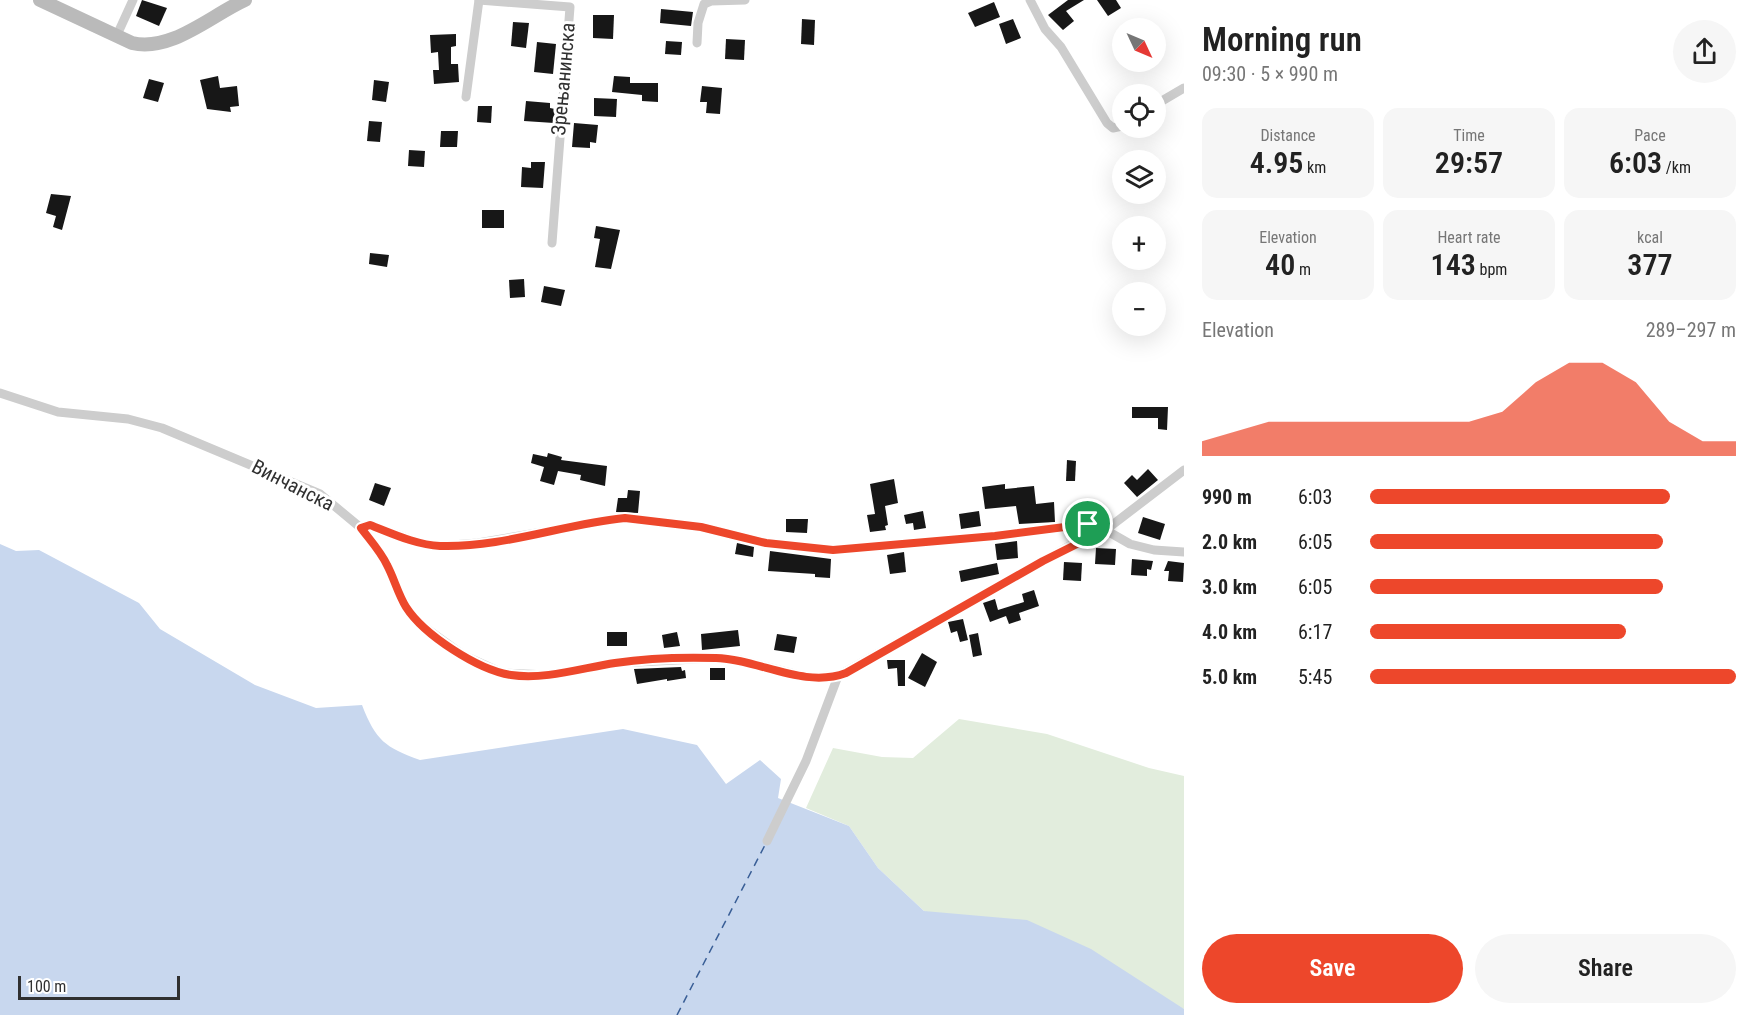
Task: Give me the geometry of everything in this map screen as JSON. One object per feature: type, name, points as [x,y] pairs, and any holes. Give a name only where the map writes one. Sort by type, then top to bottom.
[{"type":"street","points":[[40,0],[139,44],[160,44],[244,0]]},
{"type":"street","points":[[117,34],[133,0]]},
{"type":"street","name":"Зрењанинска","points":[[466,97],[479,0],[570,7],[552,243]]},
{"type":"street","points":[[697,43],[700,13],[704,4],[711,1],[745,0]]},
{"type":"street","points":[[1030,0],[1045,29],[1061,47],[1107,123],[1112,127]]},
{"type":"street","points":[[1166,99],[1184,88]]},
{"type":"street","name":"Винчанска","points":[[0,393],[58,412],[129,419],[192,438],[320,494],[361,528],[387,564],[406,607],[417,620],[463,656],[503,674],[548,675],[618,663],[715,658],[740,660],[807,676],[838,676]]},
{"type":"street","points":[[767,841],[806,762],[838,676],[1043,561],[1107,529],[1184,470]]},
{"type":"street","points":[[361,528],[370,525],[440,546],[478,543],[625,518],[701,527],[766,543],[833,550],[995,536],[1088,524],[1107,529],[1130,544],[1154,550],[1184,552]]},
{"type":"green space","points":[[959,719],[1047,734],[1149,768],[1184,776],[1184,1009],[924,911],[878,868],[849,826],[806,808],[833,748],[882,757],[913,758]]},
{"type":"water","points":[[0,544],[16,551],[39,550],[139,603],[160,629],[255,685],[316,708],[362,705],[372,727],[383,741],[398,751],[420,760],[623,729],[697,745],[726,784],[760,760],[781,779],[778,798],[849,826],[878,868],[924,911],[1027,920],[1091,949],[1184,1009],[1184,1015],[0,1015]]},
{"type":"building","points":[[142,0],[167,8],[159,26],[136,16]]},
{"type":"building","points":[[1068,0],[1084,0],[1066,11],[1074,21],[1063,30],[1048,15]]},
{"type":"building","points":[[1097,0],[1116,0],[1121,8],[1108,16]]},
{"type":"building","points":[[994,2],[1000,17],[975,27],[968,13]]},
{"type":"building","points":[[661,9],[693,12],[691,26],[660,23]]},
{"type":"building","points":[[593,15],[614,15],[613,39],[593,38]]},
{"type":"building","points":[[802,19],[815,20],[814,45],[801,44]]},
{"type":"building","points":[[1013,19],[1021,38],[1006,44],[999,24]]},
{"type":"building","points":[[513,22],[529,23],[526,48],[511,46]]},
{"type":"building","points":[[456,34],[456,46],[451,47],[451,64],[458,64],[459,82],[434,84],[433,70],[439,70],[438,52],[431,53],[430,35]]},
{"type":"building","points":[[726,39],[745,40],[744,60],[725,59]]},
{"type":"building","points":[[666,41],[682,42],[681,55],[665,54]]},
{"type":"building","points":[[537,42],[556,44],[553,74],[534,72]]},
{"type":"building","points":[[218,76],[220,88],[237,86],[239,106],[230,107],[231,112],[207,109],[200,80]]},
{"type":"building","points":[[614,76],[630,77],[630,83],[658,83],[658,102],[642,101],[642,95],[612,92]]},
{"type":"building","points":[[149,79],[164,83],[158,102],[143,98]]},
{"type":"building","points":[[374,80],[389,82],[386,102],[372,100]]},
{"type":"building","points":[[702,86],[722,88],[720,114],[706,113],[707,102],[700,102]]},
{"type":"building","points":[[594,98],[617,99],[616,117],[594,116]]},
{"type":"building","points":[[526,101],[550,103],[550,108],[555,109],[554,123],[524,121]]},
{"type":"building","points":[[478,106],[492,106],[491,123],[477,122]]},
{"type":"building","points":[[369,121],[382,122],[380,142],[367,141]]},
{"type":"building","points":[[574,123],[598,125],[596,143],[590,142],[590,148],[572,147]]},
{"type":"building","points":[[441,131],[458,131],[457,147],[440,147]]},
{"type":"building","points":[[409,150],[425,151],[424,167],[408,166]]},
{"type":"building","points":[[531,162],[545,162],[543,188],[521,187],[522,167],[531,168]]},
{"type":"building","points":[[51,194],[71,196],[62,230],[53,227],[56,216],[46,213]]},
{"type":"building","points":[[482,210],[504,210],[504,228],[482,228]]},
{"type":"building","points":[[596,226],[620,230],[611,269],[595,267],[600,239],[594,238]]},
{"type":"building","points":[[370,253],[389,255],[387,267],[369,264]]},
{"type":"building","points":[[524,279],[525,297],[510,298],[509,280]]},
{"type":"building","points":[[544,286],[565,290],[561,306],[541,302]]},
{"type":"building","points":[[1132,407],[1168,407],[1167,430],[1158,429],[1158,418],[1132,418]]},
{"type":"building","points":[[548,453],[562,457],[561,460],[607,466],[605,486],[580,480],[581,475],[558,471],[554,485],[540,481],[544,467],[531,463],[533,454],[547,457]]},
{"type":"building","points":[[1067,460],[1076,461],[1075,481],[1066,481]]},
{"type":"building","points":[[1148,469],[1158,480],[1137,497],[1124,483],[1132,475],[1137,480]]},
{"type":"building","points":[[894,479],[898,503],[885,506],[888,525],[885,526],[886,530],[870,532],[867,515],[875,514],[870,484]]},
{"type":"building","points":[[375,483],[391,488],[384,506],[369,500]]},
{"type":"building","points":[[1005,484],[1005,489],[1034,486],[1036,504],[1054,502],[1055,522],[1019,524],[1016,506],[985,509],[982,487]]},
{"type":"building","points":[[628,490],[640,491],[638,513],[616,512],[618,498],[627,498]]},
{"type":"building","points":[[923,511],[926,528],[914,530],[913,523],[906,524],[904,515]]},
{"type":"building","points":[[979,511],[981,526],[961,529],[959,514]]},
{"type":"building","points":[[1143,517],[1165,524],[1160,540],[1138,533]]},
{"type":"building","points":[[786,519],[808,519],[807,533],[786,532]]},
{"type":"building","points":[[1017,541],[1018,558],[997,560],[995,544]]},
{"type":"building","points":[[737,543],[754,547],[753,557],[735,554]]},
{"type":"building","points":[[1096,548],[1116,549],[1115,565],[1095,564]]},
{"type":"building","points":[[770,551],[831,559],[830,578],[815,577],[815,574],[768,571]]},
{"type":"building","points":[[904,552],[906,572],[890,574],[887,555]]},
{"type":"building","points":[[1132,559],[1153,561],[1151,570],[1147,569],[1147,576],[1131,575]]},
{"type":"building","points":[[1168,561],[1184,563],[1183,582],[1168,581],[1169,571],[1164,571]]},
{"type":"building","points":[[1064,562],[1082,563],[1081,581],[1063,580]]},
{"type":"building","points":[[997,563],[999,574],[961,582],[959,571]]},
{"type":"building","points":[[1034,590],[1039,606],[1019,613],[1021,620],[1009,624],[1006,616],[990,622],[983,603],[995,599],[998,610],[1024,602],[1022,594]]},
{"type":"building","points":[[963,619],[968,640],[960,642],[957,631],[951,633],[948,622]]},
{"type":"building","points":[[738,630],[740,646],[702,650],[701,634]]},
{"type":"building","points":[[607,632],[627,632],[627,646],[607,646]]},
{"type":"building","points":[[677,632],[680,646],[664,648],[662,635]]},
{"type":"building","points":[[978,633],[982,655],[973,657],[969,635]]},
{"type":"building","points":[[777,634],[797,637],[794,653],[774,650]]},
{"type":"building","points":[[922,653],[937,662],[925,687],[908,678]]},
{"type":"building","points":[[887,660],[905,660],[905,686],[898,686],[897,668],[888,669]]},
{"type":"building","points":[[681,667],[682,671],[685,670],[686,678],[637,684],[634,669]]},
{"type":"building","points":[[710,668],[725,668],[725,680],[710,680]]},
{"type":"ferry route","points":[[677,1015],[765,845]]},
{"type":"route","points":[[625,518],[701,527],[766,543],[833,550],[995,536],[1088,524],[1100,525],[1107,529],[1073,544],[846,673],[829,677],[807,676],[725,658],[618,663],[548,675],[503,674],[463,656],[424,628],[406,607],[387,564],[361,528],[364,525],[370,525],[440,546],[478,543],[555,528],[625,518]]}]
